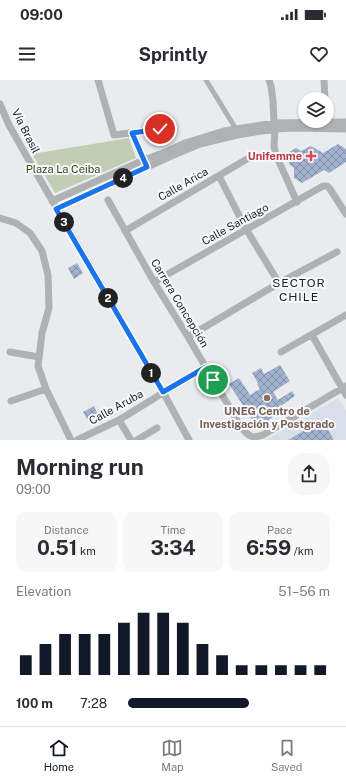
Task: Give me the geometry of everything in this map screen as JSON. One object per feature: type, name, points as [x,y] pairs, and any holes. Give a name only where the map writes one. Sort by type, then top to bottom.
[{"type":"street","points":[[98,80],[114,135],[160,129]]},
{"type":"street","points":[[206,80],[236,129]]},
{"type":"street","points":[[269,80],[273,100],[274,146],[276,156],[297,202]]},
{"type":"street","points":[[324,80],[325,92]]},
{"type":"street","name":"Vía Brasil","points":[[0,104],[9,125],[56,209],[163,392],[189,440]]},
{"type":"street","points":[[334,123],[346,122]]},
{"type":"street","points":[[52,201],[200,144],[274,126]]},
{"type":"street","points":[[56,209],[185,143],[224,131],[236,129],[274,126],[298,128]]},
{"type":"street","points":[[334,126],[346,129]]},
{"type":"street","points":[[132,133],[146,164]]},
{"type":"street","name":"Calle Arica","points":[[125,230],[252,156]]},
{"type":"street","points":[[219,176],[246,229],[279,283]]},
{"type":"street","name":"Calle Santiago","points":[[154,282],[323,186],[327,186],[330,189],[346,214]]},
{"type":"street","name":"Carrera Concepción","points":[[108,200],[154,282],[206,367],[240,427],[246,434],[257,437],[263,435],[345,390]]},
{"type":"street","points":[[0,218],[16,223],[30,233],[42,251],[48,275],[49,308],[42,333],[38,366],[46,389],[70,440]]},
{"type":"street","points":[[188,337],[279,283],[337,252]]},
{"type":"street","points":[[281,352],[346,315]]},
{"type":"street","points":[[312,335],[345,390]]},
{"type":"street","points":[[10,352],[39,357]]},
{"type":"street","name":"Calle Aruba","points":[[77,440],[119,420],[206,367]]},
{"type":"street","points":[[11,401],[46,389]]},
{"type":"street","points":[[119,420],[131,440]]},
{"type":"street","points":[[137,440],[157,428]]},
{"type":"shaded area","points":[[338,398],[346,410],[346,440],[266,440]]},
{"type":"green space","name":"Plaza La Ceiba","points":[[129,138],[136,158],[55,193],[32,154]]},
{"type":"building","points":[[338,144],[346,149],[346,162],[329,173],[324,170],[302,183],[294,178],[294,168],[289,164],[289,152],[296,148],[301,151],[311,146],[323,153]]},
{"type":"building","points":[[77,263],[83,273],[74,279],[68,268]]},
{"type":"building","name":"UNEG Centro de Investigación y Postgrado","points":[[280,365],[290,381],[273,392],[278,400],[292,391],[295,396],[282,405],[284,410],[257,427],[229,384],[239,378],[250,395],[260,389],[252,373],[261,368],[264,374]]},
{"type":"building","points":[[94,406],[99,417],[89,422],[83,412]]},
{"type":"building","points":[[322,420],[334,440],[288,440]]},
{"type":"place","name":"Unifemme","points":[[311,156]]},
{"type":"place","name":"UNEG Centro de Investigación y Postgrado","points":[[267,398]]},
{"type":"district","name":"SECTOR CHILE","points":[[299,290]]},
{"type":"route","points":[[160,129],[132,133],[147,167],[56,209],[163,392],[206,367],[213,380]]}]
